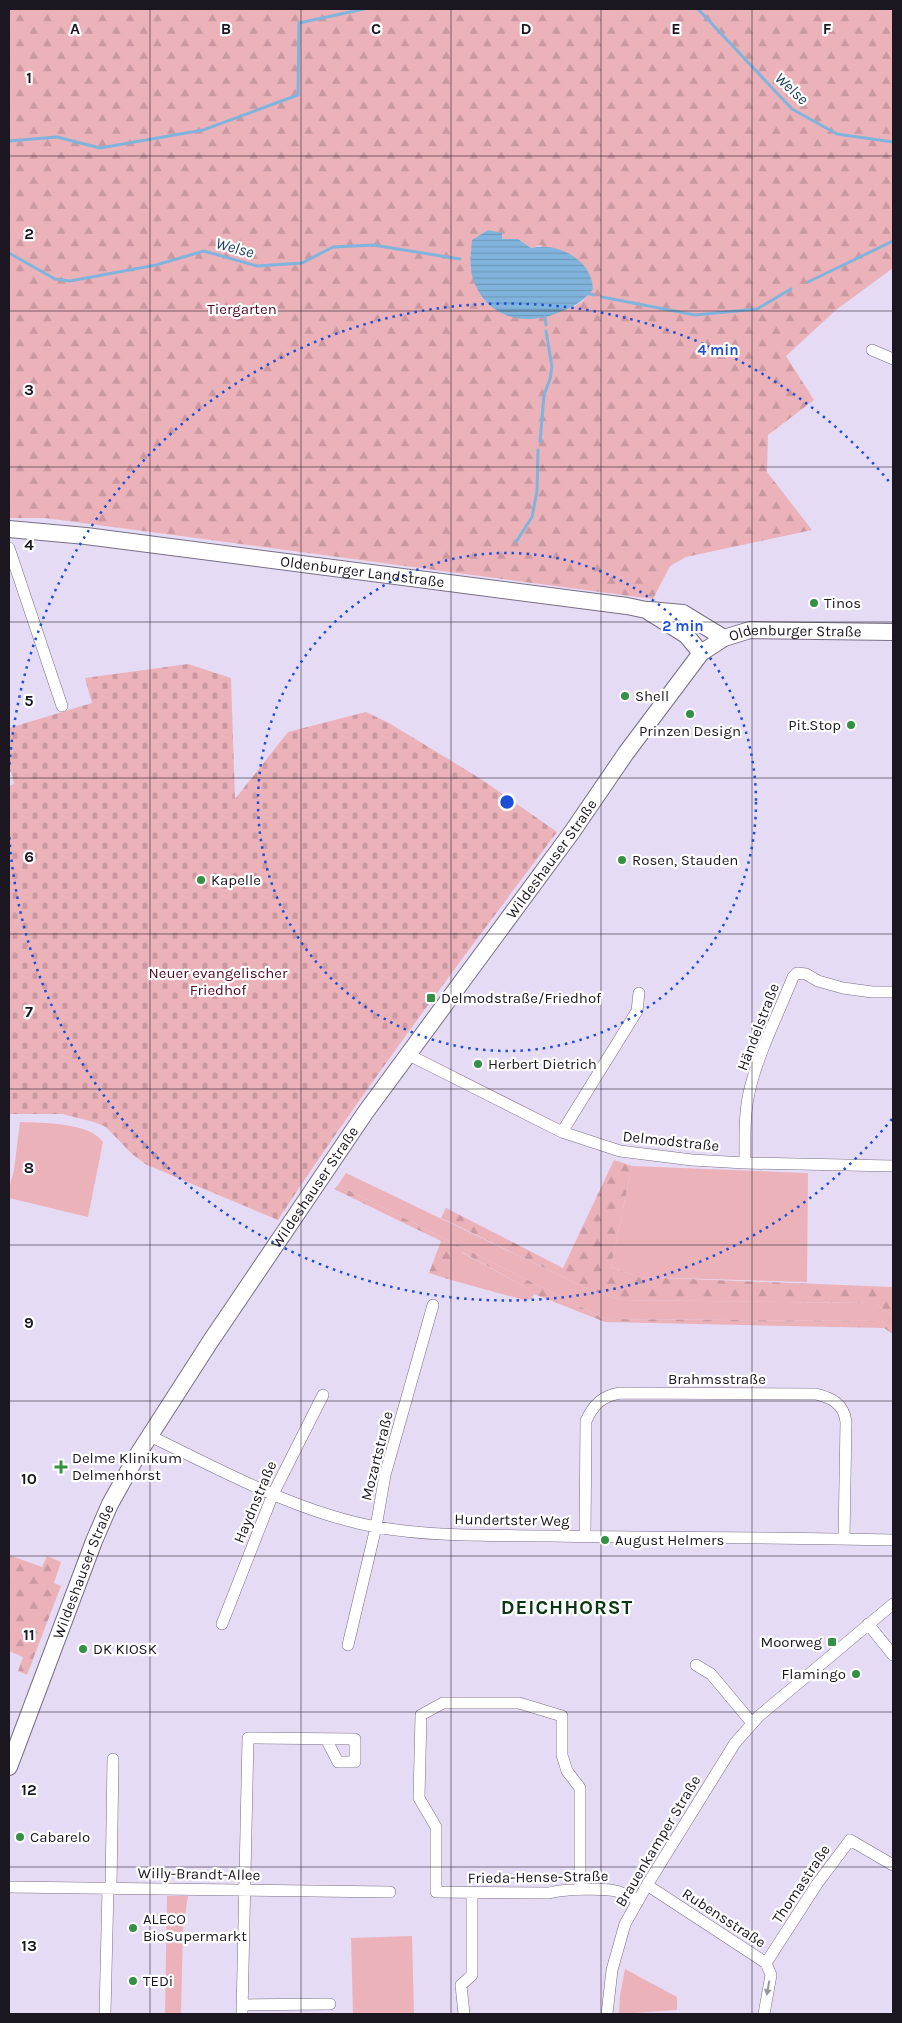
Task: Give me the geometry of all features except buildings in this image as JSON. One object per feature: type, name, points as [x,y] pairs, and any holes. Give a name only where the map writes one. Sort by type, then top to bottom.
[{"type":"main road","name":"Oldenburger Landstraße","points":[[9,529],[86,536],[608,602],[646,610],[686,635],[701,653]]},
{"type":"main road","points":[[646,610],[683,613],[724,638]]},
{"type":"main road","name":"Oldenburger Straße","points":[[701,653],[724,638],[750,630],[893,632]]},
{"type":"main road","name":"Wildeshauser Straße","points":[[9,1767],[100,1526],[110,1504],[150,1436],[210,1342],[407,1054],[535,883],[626,753],[701,653]]},
{"type":"street","points":[[872,350],[893,359]]},
{"type":"street","points":[[9,548],[62,706]]},
{"type":"street","name":"Händelstraße","points":[[745,1163],[745,1124],[756,1068],[796,973],[801,972],[818,981],[843,988],[872,992],[893,992]]},
{"type":"street","points":[[562,1132],[637,1011],[640,993]]},
{"type":"street","name":"Delmodstraße","points":[[407,1054],[562,1132],[620,1151],[692,1160],[745,1163],[893,1166]]},
{"type":"street","name":"Mozartstraße","points":[[348,1645],[376,1527],[385,1475],[433,1306]]},
{"type":"street","name":"Brahmsstraße","points":[[585,1537],[586,1421],[591,1410],[601,1400],[611,1395],[620,1393],[659,1393],[816,1394],[828,1397],[836,1402],[841,1406],[846,1422],[844,1538]]},
{"type":"street","name":"Haydnstraße","points":[[222,1624],[273,1494],[323,1395]]},
{"type":"street","name":"Hundertster Weg","points":[[150,1436],[299,1505],[376,1527],[434,1534],[893,1540]]},
{"type":"street","name":"Brauenkamper Straße","points":[[607,2014],[614,1961],[625,1924],[735,1743],[759,1716],[893,1604]]},
{"type":"street","points":[[868,1624],[893,1655]]},
{"type":"street","points":[[696,1665],[711,1674],[752,1723]]},
{"type":"street","name":"Frieda-Hense-Straße","points":[[580,1890],[580,1788],[567,1771],[562,1755],[562,1716],[519,1703],[443,1702],[421,1715],[420,1798],[436,1827],[436,1892],[549,1893],[558,1890],[580,1890],[615,1890],[638,1900]]},
{"type":"street","points":[[326,1739],[248,1738],[242,2010],[330,2004]]},
{"type":"street","points":[[105,2014],[113,1759]]},
{"type":"street","name":"Thomastraße","points":[[766,1963],[817,1884],[850,1840],[893,1865]]},
{"type":"street","name":"Rubensstraße","points":[[647,1885],[766,1963],[771,1976],[764,2014]]},
{"type":"street","name":"Willy-Brandt-Allee","points":[[9,1886],[390,1892]]},
{"type":"street","points":[[464,2014],[461,1985],[472,1975],[472,1893]]},
{"type":"green space","name":"Tiergarten","points":[[9,9],[893,9],[893,268],[836,310],[786,356],[814,400],[768,435],[767,472],[812,530],[686,557],[670,566],[653,599],[45,518],[9,518]],"holes":[[[502,239],[518,239],[531,248],[541,245],[589,294],[583,301],[571,308]]]},
{"type":"green space","name":"Neuer evangelischer Friedhof","points":[[188,664],[231,678],[235,799],[288,732],[366,712],[389,723],[481,779],[557,832],[379,1073],[278,1220],[147,1165],[132,1154],[106,1127],[94,1122],[62,1114],[9,1114],[9,786],[14,784],[9,763],[9,728],[92,703],[85,678]]},
{"type":"green space","points":[[20,1122],[53,1123],[77,1127],[96,1135],[103,1142],[88,1217],[9,1198]]},
{"type":"green space","points":[[614,1160],[632,1166],[611,1267],[639,1277],[893,1287],[893,1316],[874,1303],[622,1300],[592,1291],[441,1218],[446,1208],[563,1268]]},
{"type":"green space","points":[[632,1166],[808,1173],[807,1282],[639,1277],[611,1267]]},
{"type":"green space","points":[[346,1173],[592,1291],[622,1300],[874,1303],[893,1316],[893,1330],[881,1321],[605,1319],[338,1185]]},
{"type":"green space","points":[[338,1185],[605,1319],[881,1321],[893,1330],[893,1334],[884,1328],[605,1322],[534,1294],[527,1288],[462,1252],[451,1280],[429,1273],[441,1241],[334,1189]]},
{"type":"green space","points":[[461,1252],[527,1288],[534,1294],[531,1299],[524,1300],[451,1280]]},
{"type":"green space","points":[[9,1555],[42,1567],[47,1556],[61,1562],[54,1583],[61,1586],[27,1675],[18,1671],[23,1657],[9,1651]]},
{"type":"green space","points":[[167,1896],[188,1896],[183,1929],[181,2014],[165,2014]]},
{"type":"green space","points":[[412,1936],[414,2014],[353,2014],[351,1938]]},
{"type":"green space","points":[[625,1969],[677,1997],[677,2010],[619,2014],[620,1995]]},
{"type":"water","points":[[488,230],[502,233],[502,239],[518,239],[531,248],[552,248],[562,250],[571,255],[587,269],[593,289],[585,298],[566,310],[542,318],[529,319],[505,315],[486,301],[473,279],[471,269],[472,240]]},
{"type":"waterway","name":"Welse","points":[[9,141],[57,137],[100,148],[203,130],[298,95],[299,23],[364,9]]},
{"type":"waterway","name":"Welse","points":[[698,9],[792,109],[837,134],[893,142]]},
{"type":"waterway","name":"Welse","points":[[808,282],[893,241]]},
{"type":"waterway","name":"Welse","points":[[9,253],[55,279],[70,281],[156,265],[204,251],[257,266],[302,263],[333,247],[373,245],[460,259]]},
{"type":"waterway","name":"Welse","points":[[602,297],[695,315],[757,309],[791,289]]},
{"type":"waterway","name":"Welse","points":[[586,293],[594,295]]},
{"type":"waterway","points":[[545,317],[546,325]]},
{"type":"waterway","points":[[540,442],[544,395],[552,367],[546,331]]},
{"type":"waterway","points":[[516,542],[532,517],[537,491],[538,450]]},
{"type":"place","name":"Tinos","points":[[814,603]]},
{"type":"place","name":"Shell","points":[[625,696]]},
{"type":"place","name":"Prinzen Design","points":[[690,714]]},
{"type":"place","name":"Pit.Stop","points":[[851,725]]},
{"type":"place","name":"Rosen, Stauden","points":[[622,860]]},
{"type":"place","name":"Kapelle","points":[[201,880]]},
{"type":"place","name":"Delmodstraße/Friedhof","points":[[431,998]]},
{"type":"place","name":"Herbert Dietrich","points":[[478,1064]]},
{"type":"place","name":"Delme Klinikum Delmenhorst","points":[[61,1467]]},
{"type":"place","name":"August Helmers","points":[[605,1540]]},
{"type":"place","name":"Moorweg","points":[[832,1642]]},
{"type":"place","name":"DK KIOSK","points":[[83,1649]]},
{"type":"place","name":"Flamingo","points":[[856,1674]]},
{"type":"place","name":"Cabarelo","points":[[20,1837]]},
{"type":"place","name":"ALECO BioSupermarkt","points":[[133,1928]]},
{"type":"place","name":"TEDi","points":[[133,1981]]},
{"type":"district","name":"DEICHHORST","points":[[567,1607]]}]
